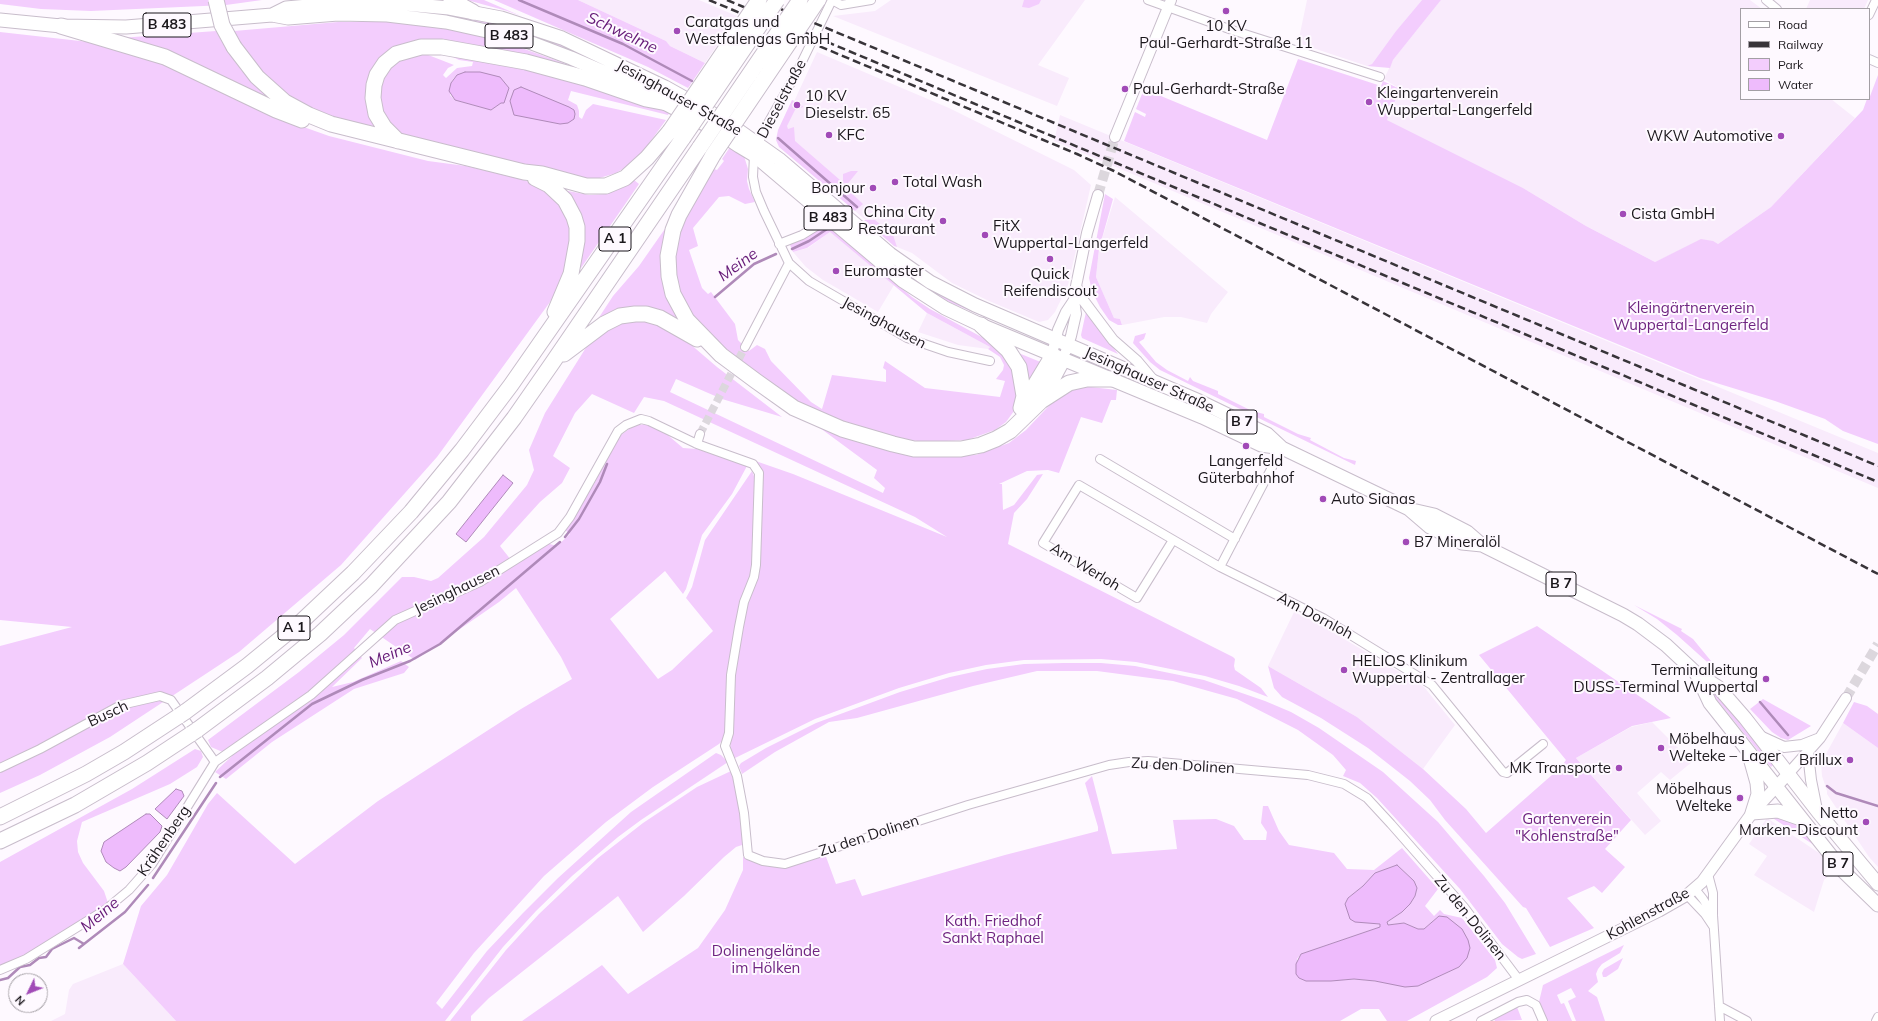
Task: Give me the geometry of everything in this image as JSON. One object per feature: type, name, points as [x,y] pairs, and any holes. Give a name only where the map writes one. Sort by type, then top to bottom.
[{"type":"highway","points":[[216,0],[222,25],[234,48],[257,77],[285,102],[308,115],[331,124],[398,141],[524,172],[542,174],[593,187],[612,184],[632,174],[647,158],[670,131],[759,0]]},
{"type":"highway","points":[[451,0],[473,12]]},
{"type":"highway","name":"A 1","points":[[0,816],[86,774],[124,752],[182,714],[248,666],[302,621],[392,533],[462,450],[544,339],[778,0]]},
{"type":"highway","name":"A 1","points":[[0,841],[75,804],[147,763],[194,732],[267,678],[320,634],[371,586],[449,502],[504,430],[553,362],[800,0]]},
{"type":"highway","points":[[722,355],[684,316],[673,294],[668,269],[670,244],[676,222],[713,155],[818,0]]},
{"type":"highway","points":[[61,26],[164,57],[309,124],[331,124]]},
{"type":"highway","points":[[398,141],[384,127],[376,114],[373,98],[374,85],[377,75],[385,63],[396,54],[421,47],[442,47],[526,62],[585,78],[646,99],[667,103]]},
{"type":"highway","points":[[524,172],[549,185],[560,195],[571,210],[577,227],[577,241],[571,274],[544,339]]},
{"type":"highway","points":[[553,362],[604,324],[620,316],[640,313],[654,316],[675,325],[722,355],[756,382],[794,408],[822,421],[867,438],[914,449],[961,449],[980,446],[1010,431],[1041,401],[1069,383],[1087,379],[1111,379]]},
{"type":"highway","points":[[981,325],[1008,350],[1019,367],[1024,396],[1021,408]]},
{"type":"highway","points":[[1010,431],[1021,408],[1049,362],[1061,353]]},
{"type":"highway","points":[[1041,401],[1061,353]]},
{"type":"main road","name":"Jesinghauser Straße","points":[[272,15],[286,8],[336,2],[394,3],[449,8],[473,12],[531,27],[562,38],[620,64],[724,120],[831,220],[902,281],[945,308],[981,325],[1061,353],[1155,382],[1199,401],[1267,434],[1282,448],[1409,509],[1430,527],[1462,543],[1482,545],[1638,624],[1666,645],[1696,673],[1718,687],[1788,774]]},
{"type":"main road","name":"Jesinghauser Straße","points":[[61,26],[102,28],[152,26],[272,15],[288,18],[338,14],[387,15],[446,22],[529,42],[615,77],[757,150],[816,189],[890,254],[930,282],[975,305],[1056,340],[1061,353],[1111,379],[1202,417],[1261,445],[1282,448]]},
{"type":"main road","name":"B 483","points":[[0,20],[61,26]]},
{"type":"main road","name":"Jesinghauser Straße","points":[[1696,673],[1710,703],[1776,787]]},
{"type":"main road","points":[[1749,753],[1757,783],[1758,794],[1752,813],[1778,811],[1802,820]]},
{"type":"main road","name":"Kohlenstraße","points":[[1436,1021],[1659,911],[1691,892],[1708,874],[1752,813],[1788,774]]},
{"type":"main road","name":"B 7","points":[[1788,774],[1878,884]]},
{"type":"main road","name":"B 7","points":[[1776,787],[1844,872],[1878,905]]},
{"type":"street","points":[[832,0],[841,4],[872,0]]},
{"type":"street","name":"Dieselstraße","points":[[757,150],[763,132],[797,72],[832,0]]},
{"type":"street","points":[[1148,0],[1170,4],[1380,77]]},
{"type":"street","points":[[1766,0],[1776,8]]},
{"type":"street","points":[[1870,13],[1876,0]]},
{"type":"street","points":[[1115,137],[1170,4]]},
{"type":"street","name":"Jesinghausen","points":[[757,150],[753,177],[756,192],[789,263],[809,281],[907,338],[948,352],[990,361]]},
{"type":"street","points":[[1061,353],[1076,314],[1074,300],[1076,286],[1087,233],[1098,195]]},
{"type":"street","points":[[779,244],[802,235],[823,222],[831,220]]},
{"type":"street","points":[[745,347],[789,263]]},
{"type":"street","points":[[1076,286],[1083,300],[1113,340],[1137,361],[1155,382]]},
{"type":"street","points":[[1056,340],[1066,312],[1074,300]]},
{"type":"street","name":"Jesinghausen","points":[[215,762],[311,695],[395,620],[480,582],[558,533],[570,518],[618,431],[626,425],[641,419],[649,421],[697,444],[753,464],[759,473],[756,565],[754,577],[744,602],[739,626],[731,675],[729,733],[725,746],[737,776],[744,813],[748,855]]},
{"type":"street","points":[[697,444],[700,434]]},
{"type":"street","points":[[1220,567],[1282,448]]},
{"type":"street","points":[[1100,458],[1235,538]]},
{"type":"street","name":"Am Werloh","points":[[1173,540],[1137,598],[1043,543],[1079,485],[1220,567]]},
{"type":"street","name":"Am Dornloh","points":[[1220,567],[1323,618],[1432,685],[1503,772],[1507,773],[1543,744]]},
{"type":"street","name":"Busch","points":[[0,768],[40,749],[121,705],[160,696],[171,700],[215,762]]},
{"type":"street","name":"Kohlenstraße","points":[[1788,774],[1820,738],[1846,698]]},
{"type":"street","points":[[1758,735],[1784,747],[1802,745],[1820,738]]},
{"type":"street","points":[[1808,753],[1810,780],[1818,812]]},
{"type":"street","name":"Zu den Dolinen","points":[[748,855],[763,861],[785,864],[968,805],[1109,765],[1129,762],[1148,761],[1308,775],[1344,784],[1367,798],[1464,907],[1519,980]]},
{"type":"street","name":"Krähenberg","points":[[0,970],[26,959],[105,910],[129,890],[152,864],[215,762]]},
{"type":"street","points":[[1708,874],[1713,893],[1713,915],[1720,1021]]},
{"type":"street","points":[[1691,892],[1704,899],[1713,915]]},
{"type":"street","points":[[1691,892],[1714,927]]},
{"type":"street","points":[[1480,1021],[1518,1002],[1527,1000],[1536,1005],[1544,1021]]},
{"type":"street","points":[[1719,1006],[1747,1021]]},
{"type":"street","points":[[1876,1021],[1878,1017]]},
{"type":"shaded area","points":[[578,0],[699,0],[737,16],[705,63],[670,46],[666,41]]},
{"type":"shaded area","points":[[891,0],[1085,0],[1038,65],[1069,78],[1057,106],[833,16],[875,11]]},
{"type":"shaded area","points":[[1307,0],[1422,0],[1396,31],[1372,64],[1367,66],[1298,43]]},
{"type":"shaded area","points":[[1441,0],[1750,0],[1761,8],[1740,8],[1740,100],[1832,100],[1855,118],[1771,207],[1718,244],[1701,240],[1655,262],[1586,226],[1523,188],[1387,120],[1400,89],[1384,79],[1393,60]]},
{"type":"shaded area","points":[[1810,0],[1868,0],[1864,8],[1806,8]]},
{"type":"shaded area","points":[[817,52],[949,108],[1074,170],[1091,185],[1068,285],[1055,312],[1048,320],[1039,322],[989,301],[952,283],[912,253],[897,247],[855,211],[860,206],[778,136]]},
{"type":"shaded area","points":[[1060,115],[1878,453],[1878,488],[1054,141]]},
{"type":"shaded area","points":[[1115,197],[1228,292],[1211,314],[1207,323],[1181,317],[1164,317],[1122,325],[1120,319],[1114,318],[1096,277],[1099,249]]},
{"type":"shaded area","points":[[830,232],[894,285],[878,312],[823,280],[806,267],[793,252],[808,248]]},
{"type":"shaded area","points":[[927,313],[990,347],[988,349],[958,345],[918,332]]},
{"type":"shaded area","points":[[1294,612],[1321,625],[1424,687],[1455,725],[1423,769],[1357,717],[1268,666]]},
{"type":"shaded area","points":[[1652,722],[1692,762],[1670,780],[1661,772],[1637,793],[1661,821],[1645,835],[1576,758],[1631,727]]},
{"type":"shaded area","points":[[1843,723],[1878,748],[1878,867],[1869,857],[1827,794],[1822,776],[1821,763]]},
{"type":"shaded area","name":"Möbelhaus Welteke","points":[[1767,818],[1819,853],[1834,871],[1824,880],[1814,912],[1754,875],[1767,856],[1749,844]]},
{"type":"shaded area","points":[[123,964],[176,1021],[51,1021],[65,1014],[69,990],[73,984]]},
{"type":"green space","points":[[0,0],[262,0],[226,5],[91,11],[41,9],[0,4]]},
{"type":"green space","points":[[467,0],[484,0],[521,16],[507,11]]},
{"type":"green space","points":[[494,0],[578,0],[666,41],[670,46],[705,63],[688,88],[648,67]]},
{"type":"green space","points":[[1024,0],[1041,0],[1039,4],[1029,8],[1022,7]]},
{"type":"green space","points":[[1422,0],[1441,0],[1393,60],[1390,68],[1367,66],[1372,64],[1396,31]]},
{"type":"green space","points":[[423,9],[493,21],[568,47],[679,100],[677,103],[529,37],[299,12]]},
{"type":"green space","points":[[338,22],[409,22],[456,29],[491,37],[608,79],[447,43],[379,65],[373,128],[329,120],[291,100],[265,76],[243,49],[234,31]]},
{"type":"green space","points":[[216,31],[226,49],[241,70],[272,100],[120,38]]},
{"type":"green space","points":[[0,32],[89,42],[147,56],[284,120],[329,136],[428,161],[466,166],[524,180],[549,193],[567,214],[573,236],[564,277],[550,302],[437,457],[341,565],[239,652],[110,737],[40,775],[0,793],[0,646],[72,627],[0,620]]},
{"type":"green space","points":[[423,53],[454,65],[448,68],[443,75],[446,78],[457,68],[472,66],[473,62],[459,60],[445,53],[553,75],[637,101],[669,113],[668,115],[571,91],[568,100],[577,105],[579,117],[582,119],[586,110],[593,104],[666,120],[647,146],[648,148],[626,167],[616,173],[593,180],[581,180],[406,137],[397,132],[382,113],[379,87],[386,73],[396,62],[404,58]],"holes":[[[465,72],[509,88],[501,103],[491,110],[455,100],[450,95],[451,83],[454,78]]]},
{"type":"green space","name":"Kleingärtnerverein Wuppertal-Langerfeld","points":[[1298,59],[1381,86],[1383,81],[1400,89],[1387,120],[1523,188],[1586,226],[1655,262],[1701,239],[1713,241],[1718,244],[1771,207],[1863,110],[1867,100],[1870,100],[1878,75],[1878,444],[1843,431],[1825,419],[1775,401],[1700,378],[1124,141],[1135,112],[1145,117],[1146,114],[1136,109],[1144,89],[1267,140]]},
{"type":"green space","points":[[792,100],[801,104],[803,107],[795,110],[787,126],[788,129],[794,127],[795,141],[840,180],[843,180],[843,174],[851,171],[858,171],[845,187],[863,204],[855,211],[779,147],[776,140],[778,130]]},
{"type":"green space","points":[[730,147],[744,156],[748,169],[747,181],[755,202],[745,204],[729,196],[719,197],[693,228],[698,246],[689,250],[702,288],[708,294],[711,292],[735,324],[738,340],[749,351],[757,345],[765,349],[771,361],[811,402],[822,409],[832,375],[886,382],[886,370],[883,368],[885,361],[925,388],[1000,397],[1005,381],[996,379],[1003,370],[1004,365],[1000,357],[988,349],[990,347],[927,313],[830,232],[807,248],[793,252],[790,245],[826,226],[831,228],[912,297],[930,309],[989,341],[1012,363],[1018,400],[1014,411],[1006,422],[995,430],[967,440],[926,442],[892,438],[869,433],[790,398],[713,341],[695,323],[677,288],[673,251],[688,210],[714,169],[717,170],[724,161],[722,159]]},
{"type":"green space","points":[[634,180],[639,184],[581,268],[563,190],[589,195],[606,194],[624,187]]},
{"type":"green space","points":[[810,193],[869,242],[1042,340],[951,303],[912,280]]},
{"type":"green space","points":[[1105,194],[1113,199],[1099,249],[1096,277],[1114,318],[1120,319],[1122,325],[1118,325],[1109,320],[1092,291],[1089,278]]},
{"type":"green space","points":[[864,220],[875,220],[893,235],[897,247],[894,246]]},
{"type":"green space","points":[[669,223],[665,244],[686,325],[665,315],[596,322],[613,296],[639,266]]},
{"type":"green space","points":[[1086,312],[1118,354],[1082,338],[1081,335]]},
{"type":"green space","points":[[648,321],[682,337],[717,367],[782,417],[722,399],[676,379],[670,392],[883,493],[885,488],[874,478],[877,470],[816,425],[856,440],[916,457],[976,455],[1009,443],[1026,430],[1061,393],[1091,384],[1091,387],[1117,390],[1116,400],[1111,400],[1102,423],[1081,417],[1059,473],[1048,470],[1027,471],[999,484],[1002,484],[1003,510],[1014,505],[1037,475],[1043,474],[1027,499],[1014,513],[1008,544],[1233,657],[1235,659],[1235,670],[1261,688],[1268,697],[1239,686],[1205,676],[1136,662],[1101,659],[1024,660],[986,665],[949,673],[899,688],[815,719],[733,759],[730,753],[733,681],[746,603],[756,577],[762,471],[747,458],[793,474],[947,537],[915,517],[664,401],[644,397],[634,413],[592,394],[575,413],[553,456],[570,468],[562,483],[540,502],[500,546],[511,560],[546,543],[557,546],[570,534],[565,530],[594,484],[617,438],[633,426],[645,424],[654,427],[663,431],[683,448],[697,449],[747,466],[732,494],[702,535],[686,589],[683,594],[665,571],[610,619],[658,679],[672,670],[713,631],[686,598],[692,587],[705,540],[752,471],[756,481],[752,572],[743,598],[727,726],[723,740],[719,744],[653,787],[606,822],[544,876],[474,953],[436,1003],[442,1009],[487,951],[523,913],[558,878],[631,812],[716,753],[721,755],[728,762],[641,820],[618,837],[572,876],[536,911],[503,947],[445,1021],[176,1021],[123,964],[141,906],[167,875],[208,804],[217,793],[295,864],[378,801],[521,709],[572,679],[561,657],[516,588],[499,602],[415,660],[370,629],[354,648],[362,658],[332,687],[353,682],[401,661],[409,667],[404,673],[354,689],[272,742],[226,779],[215,772],[232,756],[211,747],[208,740],[299,672],[344,635],[402,577],[414,577],[431,581],[438,578],[484,537],[527,485],[534,470],[529,450],[545,413],[587,346],[615,325],[626,322]]},
{"type":"green space","points":[[1146,333],[1144,339],[1139,342],[1156,362],[1167,370],[1188,381],[1190,377],[1193,381],[1218,391],[1218,394],[1252,411],[1264,414],[1264,417],[1298,434],[1311,438],[1310,440],[1344,458],[1356,461],[1355,465],[1160,370],[1150,362],[1133,343],[1135,336]]},
{"type":"green space","points":[[1016,352],[1043,363],[1029,385]]},
{"type":"green space","points":[[1081,359],[1193,405],[1267,439],[1080,361]]},
{"type":"green space","points":[[1634,605],[1682,629],[1681,631],[1693,639],[1725,678],[1677,635],[1657,619]]},
{"type":"green space","name":"Gartenverein \"Kohlenstraße\"","points":[[1537,626],[1671,718],[1632,726],[1576,758],[1631,820],[1605,849],[1625,867],[1602,893],[1594,886],[1567,898],[1594,928],[1550,947],[1526,908],[1523,907],[1445,820],[1430,800],[1410,781],[1368,748],[1321,718],[1282,697],[1274,688],[1268,666],[1357,717],[1423,769],[1466,809],[1486,833],[1561,767],[1566,760],[1479,655]]},
{"type":"green space","points":[[1101,663],[1135,666],[1204,680],[1265,701],[1291,712],[1319,728],[1383,772],[1438,822],[1505,903],[1536,954],[1522,959],[1502,944],[1460,889],[1377,798],[1360,783],[1343,776],[1346,770],[1333,755],[1298,730],[1237,699],[1173,681],[1097,671],[1037,671],[973,686],[857,718],[829,722],[775,752],[742,774],[739,766],[741,763],[766,748],[816,723],[900,692],[950,677],[987,669],[1024,664]]},
{"type":"green space","points":[[1703,679],[1775,763],[1771,767],[1702,681]]},
{"type":"green space","points":[[1763,699],[1811,726],[1788,740],[1781,738],[1772,732],[1750,709]]},
{"type":"green space","points":[[1854,702],[1867,706],[1878,714],[1878,748],[1843,723]]},
{"type":"green space","points":[[195,749],[201,751],[203,757],[197,767],[170,784],[82,822],[77,841],[78,852],[83,863],[104,891],[108,903],[23,956],[0,966],[0,862],[132,789]]},
{"type":"green space","points":[[731,771],[743,821],[742,845],[736,847],[724,857],[684,896],[643,932],[618,896],[489,998],[471,1016],[471,1021],[450,1021],[506,950],[539,914],[598,858],[643,823],[697,787]]},
{"type":"green space","points":[[1092,776],[1112,854],[1177,849],[1173,820],[1216,819],[1234,826],[1244,840],[1266,840],[1267,832],[1261,823],[1263,806],[1268,806],[1279,831],[1289,845],[1334,853],[1347,869],[1374,870],[1402,848],[1438,889],[1425,906],[1434,916],[1440,910],[1444,914],[1462,918],[1495,960],[1497,968],[1487,977],[1407,1021],[1387,1021],[1379,1009],[1361,1009],[1340,1021],[522,1021],[602,965],[628,994],[698,948],[725,910],[743,870],[743,857],[763,861],[765,864],[825,854],[836,884],[855,879],[862,896],[1005,855],[1098,831],[1085,783]],"holes":[[[1397,865],[1414,881],[1417,888],[1415,896],[1402,912],[1387,922],[1388,925],[1404,923],[1418,929],[1424,929],[1439,916],[1459,967],[1418,986],[1354,979],[1306,981],[1299,978],[1297,959],[1301,954],[1380,927],[1380,924],[1375,923],[1345,904],[1348,898],[1363,886],[1375,873]]]},
{"type":"green space","points":[[1769,814],[1796,824],[1817,847],[1768,815]]},
{"type":"green space","points":[[1624,945],[1620,953],[1602,964],[1598,969],[1596,974],[1598,982],[1588,991],[1597,997],[1605,1021],[1576,1021],[1568,1001],[1576,997],[1571,988],[1557,995],[1561,1004],[1564,1003],[1572,1021],[1546,1021],[1539,1002],[1543,985]]},
{"type":"green space","points":[[1623,958],[1618,969],[1606,977],[1603,977],[1602,973],[1604,969]]},
{"type":"green space","points":[[1517,1007],[1522,1020],[1495,1021],[1494,1019]]},
{"type":"water","points":[[465,72],[480,72],[500,77],[509,88],[504,103],[501,103],[491,110],[455,100],[449,91],[451,83],[457,75]]},
{"type":"water","points":[[521,87],[574,110],[574,119],[568,123],[560,124],[514,115],[510,101],[514,90]]},
{"type":"water","points":[[503,475],[513,483],[466,542],[456,534]]},
{"type":"water","points":[[176,789],[182,791],[184,796],[167,819],[155,809]]},
{"type":"water","points":[[146,814],[150,814],[162,826],[160,832],[126,867],[120,871],[114,868],[106,862],[101,851],[104,842]]},
{"type":"water","points":[[1397,865],[1414,881],[1417,888],[1415,896],[1410,904],[1402,912],[1387,922],[1388,925],[1404,923],[1418,929],[1424,929],[1439,916],[1447,917],[1462,929],[1468,940],[1470,948],[1467,958],[1459,967],[1418,986],[1405,987],[1375,981],[1354,979],[1306,981],[1299,978],[1296,974],[1296,964],[1301,954],[1380,927],[1380,924],[1355,922],[1350,919],[1345,904],[1348,898],[1363,886],[1375,873]]},
{"type":"waterway","name":"Schwelme","points":[[519,0],[623,44],[692,81]]},
{"type":"waterway","name":"Schwelme","points":[[778,138],[857,207]]},
{"type":"waterway","name":"Meine","points":[[792,249],[809,241],[827,229]]},
{"type":"waterway","name":"Meine","points":[[715,297],[754,264],[776,254]]},
{"type":"waterway","name":"Meine","points":[[565,537],[579,519],[600,482],[607,464]]},
{"type":"waterway","name":"Meine","points":[[220,777],[312,704],[362,680],[410,661],[440,644],[560,542]]},
{"type":"waterway","name":"Schwelme","points":[[1760,702],[1788,735]]},
{"type":"waterway","name":"Meine","points":[[153,878],[216,783]]},
{"type":"waterway","name":"Schwelme","points":[[1827,786],[1836,793],[1878,806]]},
{"type":"waterway","name":"Meine","points":[[0,980],[8,978],[20,967],[30,965],[39,958],[46,957],[52,949],[74,938],[84,944],[125,912],[148,885]]},
{"type":"waterway","name":"Meine","points":[[79,948],[84,944]]},
{"type":"tunnel","points":[[1098,195],[1115,137]]},
{"type":"tunnel","points":[[700,434],[745,347]]},
{"type":"tunnel","points":[[1846,698],[1878,644]]},
{"type":"railway","points":[[709,0],[1077,154],[1114,171],[1878,574]]},
{"type":"railway","points":[[727,0],[1878,482]]},
{"type":"railway","points":[[759,0],[1878,466]]},
{"type":"place","name":"10 KV Paul-Gerhardt-Straße 11","points":[[1226,11]]},
{"type":"place","name":"Caratgas und Westfalengas GmbH","points":[[677,31]]},
{"type":"place","name":"Paul-Gerhardt-Straße","points":[[1125,89]]},
{"type":"place","name":"Kleingartenverein Wuppertal-Langerfeld","points":[[1369,102]]},
{"type":"place","name":"10 KV Dieselstr. 65","points":[[797,105]]},
{"type":"place","name":"KFC","points":[[829,135]]},
{"type":"place","name":"WKW Automotive","points":[[1781,136]]},
{"type":"place","name":"Total Wash","points":[[895,182]]},
{"type":"place","name":"Bonjour","points":[[873,188]]},
{"type":"place","name":"Cista GmbH","points":[[1623,214]]},
{"type":"place","name":"China City Restaurant","points":[[943,221]]},
{"type":"place","name":"FitX Wuppertal-Langerfeld","points":[[985,235]]},
{"type":"place","name":"Quick Reifendiscout","points":[[1050,259]]},
{"type":"place","name":"Euromaster","points":[[836,271]]},
{"type":"place","name":"Langerfeld Güterbahnhof","points":[[1246,446]]},
{"type":"place","name":"Auto Sianas","points":[[1323,499]]},
{"type":"place","name":"B7 Mineralöl","points":[[1406,542]]},
{"type":"place","name":"HELIOS Klinikum Wuppertal - Zentrallager","points":[[1344,670]]},
{"type":"place","name":"Terminalleitung DUSS-Terminal Wuppertal","points":[[1766,679]]},
{"type":"place","name":"Möbelhaus Welteke – Lager","points":[[1661,748]]},
{"type":"place","name":"Brillux","points":[[1850,760]]},
{"type":"place","name":"MK Transporte","points":[[1619,768]]},
{"type":"place","name":"Möbelhaus Welteke","points":[[1740,798]]},
{"type":"place","name":"Netto Marken-Discount","points":[[1866,822]]},
{"type":"park label","name":"Kath. Friedhof Sankt Raphael","points":[[993,930]]},
{"type":"park label","name":"Dolinengelände im Hölken","points":[[766,960]]}]
